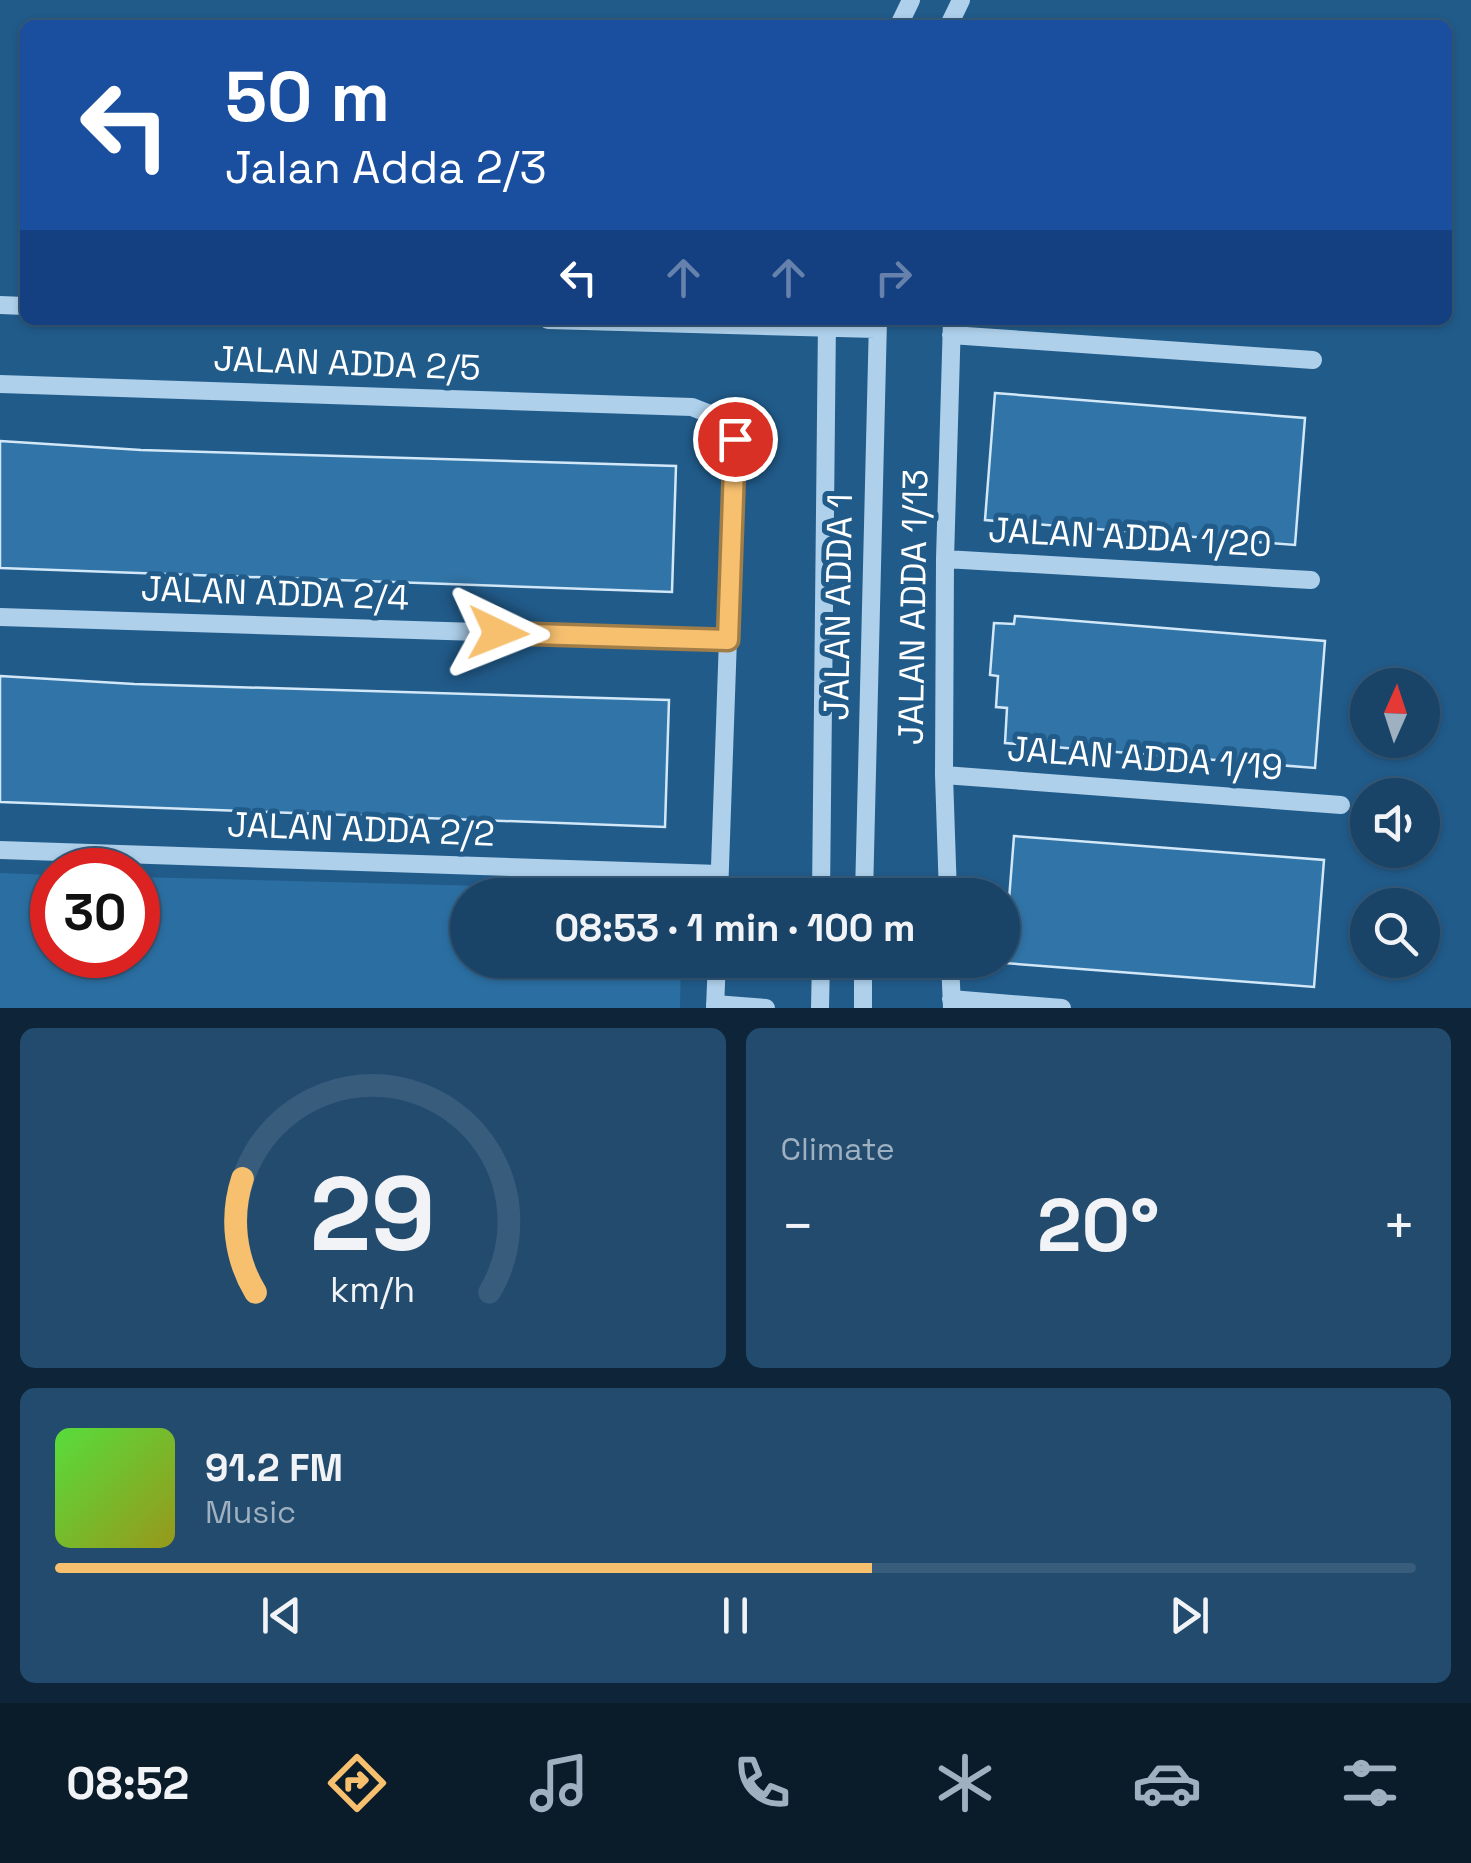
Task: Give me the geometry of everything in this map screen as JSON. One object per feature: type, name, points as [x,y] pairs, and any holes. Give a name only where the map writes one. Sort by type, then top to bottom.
[{"type":"street","name":"JALAN ADDA 1","points":[[821,878],[826,325]]},
{"type":"street","name":"JALAN ADDA 1","points":[[864,878],[877,325]]},
{"type":"street","points":[[952,328],[1313,360]]},
{"type":"street","name":"JALAN ADDA 1/13","points":[[947,878],[945,559],[952,328]]},
{"type":"street","name":"JALAN ADDA 2/5","points":[[0,384],[692,408],[720,418],[735,439],[728,640]]},
{"type":"street","name":"JALAN ADDA 1/20","points":[[945,559],[1311,580]]},
{"type":"street","name":"JALAN ADDA 2/4","points":[[0,617],[728,640]]},
{"type":"street","points":[[720,878],[728,640]]},
{"type":"street","name":"JALAN ADDA 1/19","points":[[944,775],[1340,805]]},
{"type":"street","name":"JALAN ADDA 2/2","points":[[0,850],[720,874]]},
{"type":"street","points":[[716,978],[715,1006],[766,1008]]},
{"type":"street","points":[[820,978],[820,1008]]},
{"type":"street","points":[[863,978],[863,1008]]},
{"type":"street","points":[[951,978],[952,1004],[1062,1008]]},
{"type":"shaded area","points":[[0,873],[30,874],[30,978],[160,978],[160,878],[450,885],[450,978],[681,978],[680,1008],[0,1008]]},
{"type":"building","points":[[995,393],[1305,418],[1295,545],[985,520]]},
{"type":"building","points":[[0,441],[141,450],[676,466],[672,592],[0,568]]},
{"type":"building","points":[[1015,616],[1325,641],[1315,768],[1005,743],[1007,708],[996,707],[998,676],[990,675],[994,623],[1014,624]]},
{"type":"building","points":[[0,676],[134,684],[669,700],[665,827],[0,802]]},
{"type":"building","points":[[1014,836],[1324,860],[1314,987],[1020,964],[1020,878],[1011,878]]},
{"type":"route","points":[[498,633],[728,640],[735,439]]}]
